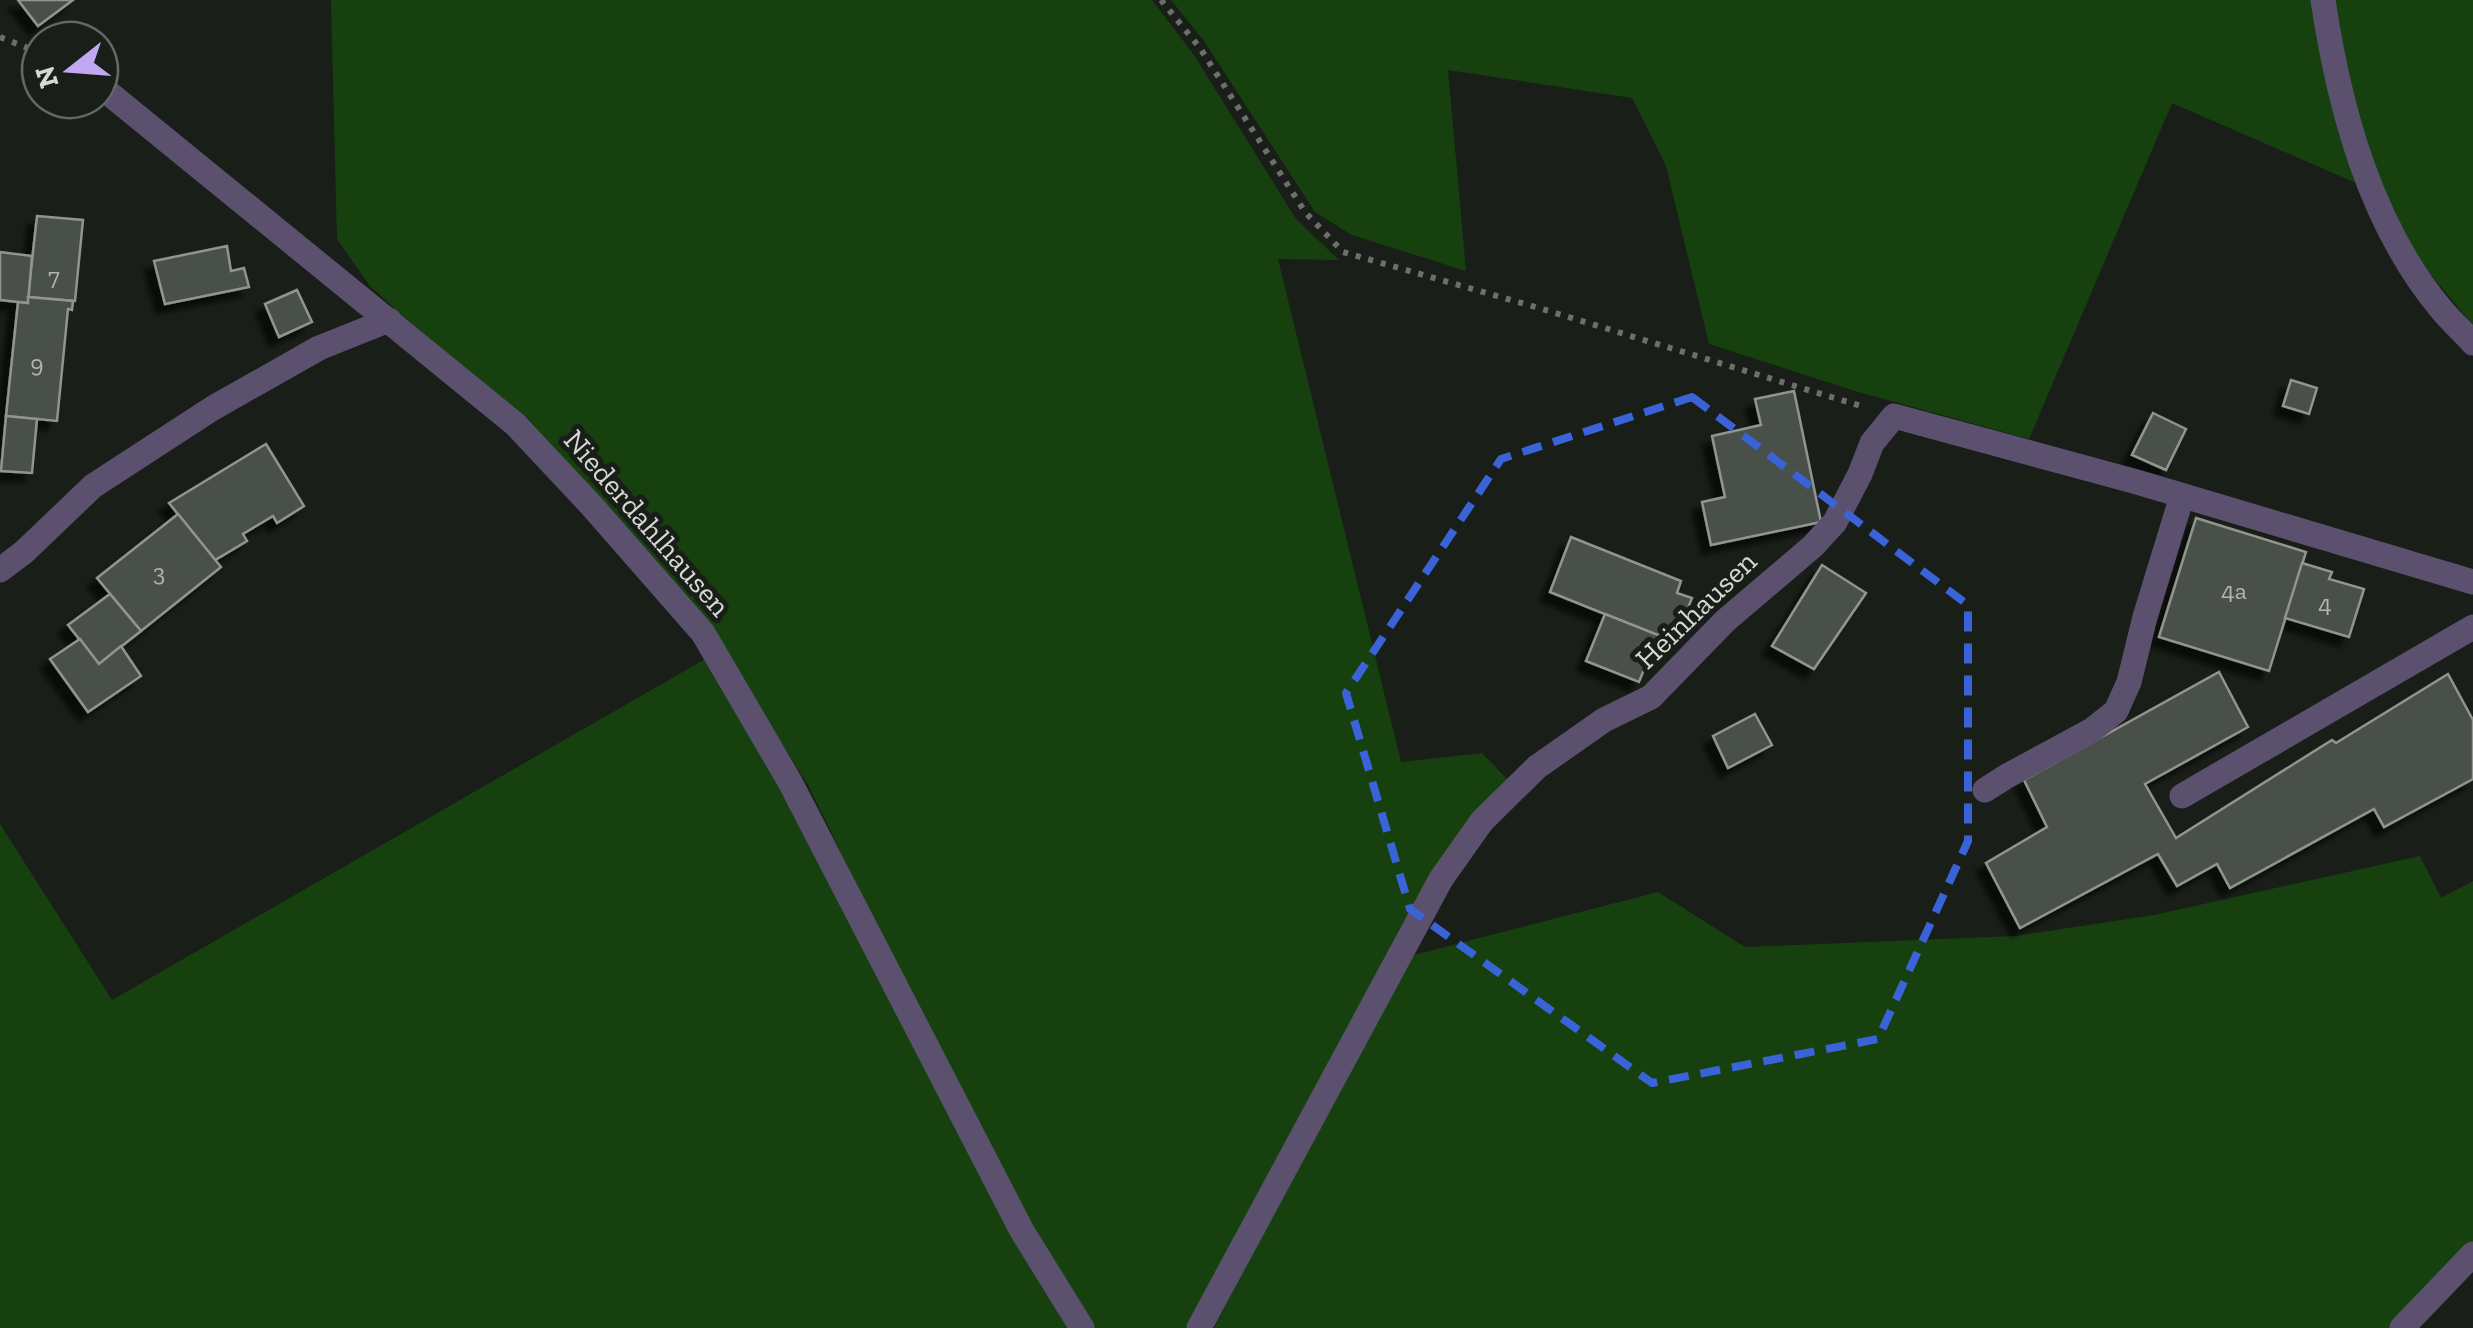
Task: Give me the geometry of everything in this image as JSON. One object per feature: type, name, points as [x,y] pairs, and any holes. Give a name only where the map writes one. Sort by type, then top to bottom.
[{"type":"street","points":[[2323,0],[2353,141],[2376,202],[2402,252],[2440,307],[2473,342]]},
{"type":"street","name":"Niederdahlhausen","points":[[120,102],[516,424],[703,633],[790,782],[1022,1230],[1082,1328]]},
{"type":"street","points":[[0,570],[92,486],[213,408],[318,348],[389,320]]},
{"type":"street","points":[[1894,416],[2473,582]]},
{"type":"street","name":"Heinhausen","points":[[1199,1328],[1441,878],[1482,821],[1537,768],[1604,720],[1651,697],[1725,621],[1812,546],[1835,522],[1872,443],[1894,416]]},
{"type":"street","points":[[1986,790],[2092,730],[2116,711],[2129,682],[2182,496]]},
{"type":"street","points":[[2182,796],[2473,627]]},
{"type":"street","points":[[2402,1328],[2473,1254]]},
{"type":"path","points":[[1161,0],[1200,48],[1305,212],[1343,252],[1894,416]]},
{"type":"highlighted area","points":[[1692,397],[1968,605],[1968,841],[1878,1039],[1652,1083],[1410,909],[1346,693],[1501,459]]},
{"type":"green space","points":[[331,0],[1152,0],[1194,55],[1296,219],[1339,260],[1278,259],[1401,762],[1482,753],[1511,783],[1187,1328],[1088,1328],[1024,1226],[808,785],[705,621],[516,420],[370,286],[337,239]]},
{"type":"green space","points":[[1171,0],[2316,0],[2356,183],[2172,103],[2029,439],[1855,391],[1709,344],[1666,166],[1632,98],[1448,70],[1466,271],[1352,235],[1315,212],[1204,41]]},
{"type":"green space","points":[[2332,0],[2473,0],[2473,325],[2410,250],[2358,137]]},
{"type":"green space","points":[[707,658],[789,802],[1071,1328],[0,1328],[0,824],[112,1000]]},
{"type":"green space","points":[[2420,856],[2441,898],[2473,881],[2473,1243],[2390,1328],[1214,1328],[1406,957],[1658,892],[1745,947],[2015,936],[2154,915]]},
{"type":"building","points":[[18,0],[73,0],[46,20],[33,20]]},
{"type":"building","points":[[37,216],[83,220],[75,301],[28,297]]},
{"type":"building","points":[[227,246],[231,271],[244,268],[249,287],[165,304],[154,261]]},
{"type":"building","points":[[0,252],[32,256],[28,303],[0,300]]},
{"type":"building","points":[[297,290],[312,322],[279,337],[265,304]]},
{"type":"building","points":[[28,297],[73,301],[72,310],[68,309],[57,421],[6,416],[18,302],[28,303]]},
{"type":"building","points":[[2291,380],[2317,388],[2309,414],[2283,406]]},
{"type":"building","points":[[1794,391],[1821,522],[1711,545],[1702,502],[1725,497],[1712,436],[1761,425],[1755,399]]},
{"type":"building","points":[[2153,413],[2186,429],[2166,470],[2132,455]]},
{"type":"building","points":[[6,416],[37,419],[32,473],[1,471]]},
{"type":"building","points":[[266,444],[304,506],[277,523],[273,516],[243,534],[247,541],[215,560],[169,503]]},
{"type":"building","points":[[178,514],[221,567],[141,631],[97,578]]},
{"type":"building","points":[[2196,518],[2306,552],[2269,671],[2159,637]]},
{"type":"building","points":[[1571,537],[1681,581],[1677,593],[1692,598],[1674,642],[1550,592]]},
{"type":"building","points":[[2302,563],[2332,572],[2329,579],[2364,589],[2349,637],[2285,618]]},
{"type":"building","points":[[1822,565],[1866,593],[1814,669],[1772,646]]},
{"type":"building","points":[[110,594],[141,631],[99,664],[68,625]]},
{"type":"building","points":[[1605,614],[1658,635],[1639,682],[1586,661]]},
{"type":"building","points":[[80,639],[99,664],[121,646],[141,676],[88,712],[50,659]]},
{"type":"building","points":[[2219,672],[2248,727],[2145,784],[2176,838],[2332,740],[2336,743],[2448,674],[2473,720],[2473,779],[2384,827],[2374,809],[2230,888],[2217,864],[2177,886],[2158,854],[2020,928],[1986,863],[2047,827],[2024,780]]},
{"type":"building","points":[[1755,714],[1772,745],[1728,768],[1713,736]]}]
